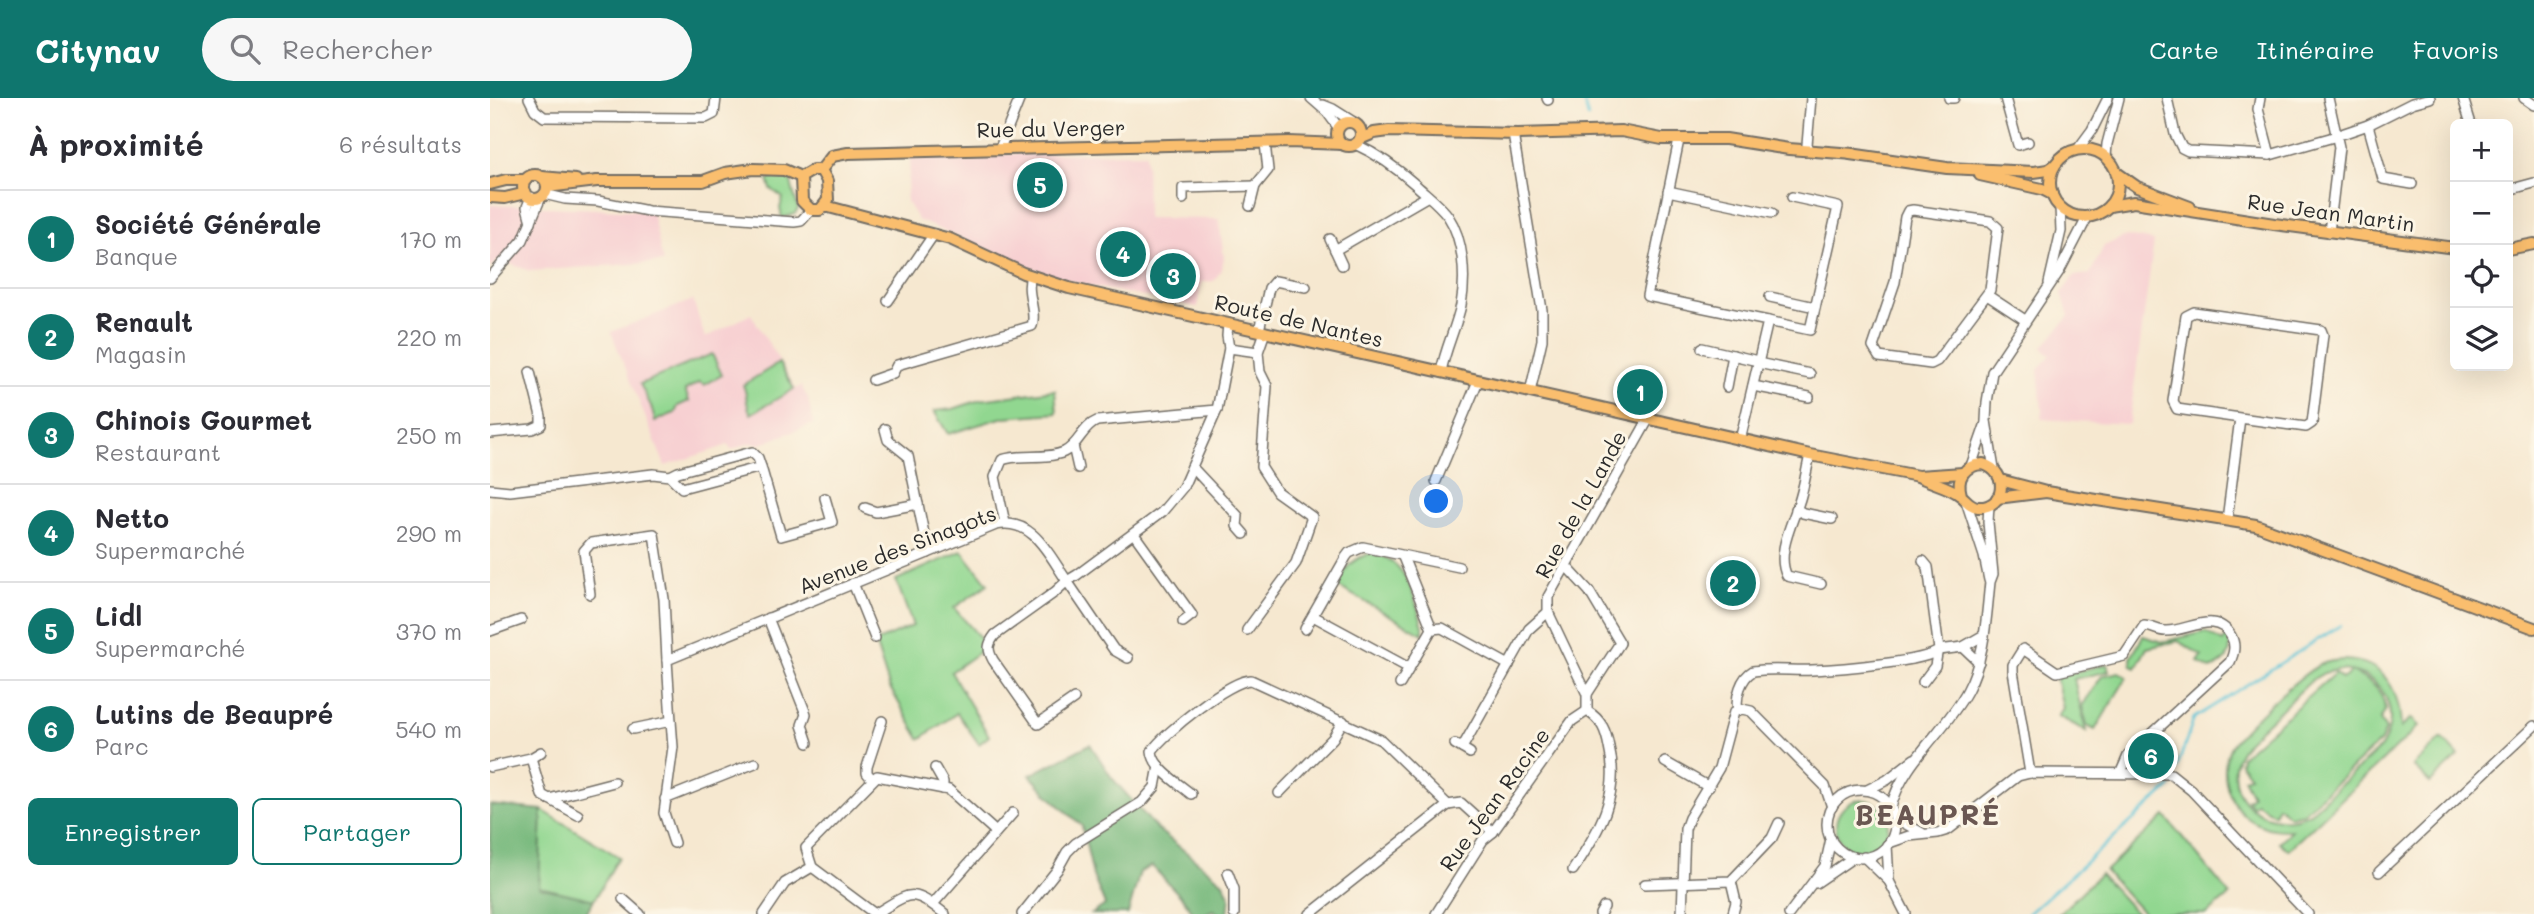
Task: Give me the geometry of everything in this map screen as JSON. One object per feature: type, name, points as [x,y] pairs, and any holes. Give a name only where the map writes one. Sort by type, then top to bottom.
[{"type":"main road","points":[[1389,131],[1344,122],[1339,135],[1348,146],[1374,133],[1389,131],[1513,134],[1592,130],[1719,133],[1807,145],[1854,155]]},
{"type":"main road","points":[[1355,123],[1361,131],[1358,142]]},
{"type":"main road","points":[[1635,132],[1650,137],[1679,140],[1726,139],[1784,149],[1854,155],[1947,168],[2042,189],[2052,194]]},
{"type":"main road","name":"Rue du Verger","points":[[821,170],[832,156],[843,154],[1265,143],[1339,135]]},
{"type":"main road","points":[[1947,168],[2034,172],[2048,170],[2064,155],[2078,149],[2093,150],[2106,157],[2117,173],[2117,190],[2109,206],[2088,216],[2073,215],[2060,207],[2052,194],[2050,180],[2054,166]]},
{"type":"main road","points":[[490,197],[506,198],[589,182],[703,181],[725,173],[753,169],[784,170],[801,177]]},
{"type":"main road","points":[[821,170],[827,181],[828,200],[820,210],[811,210],[802,201],[801,177],[808,171],[821,170]]},
{"type":"main road","name":"Rue Jean Martin","points":[[2117,173],[2137,187],[2202,212]]},
{"type":"main road","points":[[490,184],[506,180],[526,180],[535,175],[539,191]]},
{"type":"main road","points":[[526,180],[524,187],[539,191]]},
{"type":"main road","name":"Rue Jean Martin","points":[[2109,206],[2134,202],[2450,247]]},
{"type":"main road","name":"Route de Nantes","points":[[825,206],[934,233],[1031,276],[1069,288],[1648,420],[1918,476]]},
{"type":"main road","points":[[2513,248],[2534,244]]},
{"type":"main road","points":[[1918,476],[1967,470],[1983,464],[1994,469],[2000,480],[2001,486],[1993,501]]},
{"type":"main road","points":[[1964,498],[1959,482],[1967,470]]},
{"type":"main road","points":[[1918,476],[1977,506],[2046,492]]},
{"type":"main road","points":[[2000,480],[2046,492],[2266,528],[2534,628]]},
{"type":"street","points":[[530,98],[537,113],[544,117],[679,118],[711,116],[715,110],[716,98]]},
{"type":"street","points":[[1000,148],[1020,98]]},
{"type":"street","points":[[1311,98],[1355,123]]},
{"type":"street","points":[[1807,145],[1811,98]]},
{"type":"street","points":[[2005,98],[2018,145],[2028,142]]},
{"type":"street","points":[[2078,149],[2092,130],[2108,98]]},
{"type":"street","points":[[2106,157],[2119,98]]},
{"type":"street","points":[[2167,98],[2177,142],[2185,150],[2270,155],[2368,125],[2412,103],[2430,98]]},
{"type":"street","points":[[2260,98],[2258,109],[2270,155]]},
{"type":"street","points":[[2328,98],[2338,135],[2338,159],[2329,232]]},
{"type":"street","points":[[2463,98],[2469,119]]},
{"type":"street","points":[[2524,98],[2534,105]]},
{"type":"street","points":[[1321,105],[1339,135]]},
{"type":"street","points":[[2368,125],[2382,179],[2412,184]]},
{"type":"street","points":[[1513,134],[1542,310],[1542,340],[1530,392]]},
{"type":"street","points":[[1679,140],[1647,296],[1810,330],[1838,207],[1792,197]]},
{"type":"street","points":[[1358,142],[1388,162],[1428,196],[1442,209],[1453,225],[1460,245],[1463,274],[1461,304],[1441,372]]},
{"type":"street","points":[[1250,206],[1255,186],[1268,170],[1265,143]]},
{"type":"street","points":[[2513,189],[2534,183]]},
{"type":"street","points":[[1183,199],[1183,188],[1255,186]]},
{"type":"street","points":[[490,278],[523,240],[531,222],[527,207],[539,191],[648,211],[794,222],[801,221],[811,210]]},
{"type":"street","points":[[1668,191],[1772,213]]},
{"type":"street","points":[[1335,250],[1428,196]]},
{"type":"street","points":[[2049,285],[2061,231],[2060,207]]},
{"type":"street","points":[[1908,211],[1994,223],[1999,232],[1987,295],[1934,363],[1879,357],[1875,353],[1873,342],[1895,282],[1908,211]]},
{"type":"street","points":[[1994,469],[1986,421],[1992,372],[2060,270],[2088,216]]},
{"type":"street","points":[[888,301],[934,233]]},
{"type":"street","points":[[1330,239],[1342,265]]},
{"type":"street","points":[[873,380],[893,373],[897,365],[1031,326],[1034,320],[1028,283],[1031,276]]},
{"type":"street","points":[[1247,630],[1296,563],[1312,517],[1277,492],[1261,467],[1267,387],[1260,372],[1258,352],[1269,288],[1275,281],[1306,288]]},
{"type":"street","points":[[1987,295],[2025,320]]},
{"type":"street","points":[[1770,297],[1815,307]]},
{"type":"street","points":[[2194,312],[2321,330],[2323,335],[2312,423],[2306,426],[2240,418],[2177,409],[2173,401],[2186,316],[2194,312]]},
{"type":"street","points":[[1740,440],[1768,321]]},
{"type":"street","points":[[1074,699],[1038,724],[988,652],[989,643],[995,635],[1134,534],[1174,499],[1192,467],[1217,410],[1228,348],[1228,324]]},
{"type":"street","points":[[1228,348],[1258,352]]},
{"type":"street","points":[[1702,348],[1810,374]]},
{"type":"street","points":[[1727,387],[1733,355]]},
{"type":"street","points":[[490,433],[532,429],[541,425],[530,372]]},
{"type":"street","points":[[1436,481],[1478,381]]},
{"type":"street","points":[[1753,386],[1809,397]]},
{"type":"street","points":[[1005,523],[995,477],[1002,460],[1062,453],[1073,446],[1082,432],[1097,421],[1217,410]]},
{"type":"street","points":[[2227,520],[2240,418]]},
{"type":"street","name":"Rue de la Lande","points":[[1462,748],[1529,629],[1548,612],[1548,597],[1648,420]]},
{"type":"street","points":[[1967,470],[1986,421]]},
{"type":"street","points":[[885,429],[888,440],[908,456],[928,553]]},
{"type":"street","points":[[1073,446],[1078,468]]},
{"type":"street","points":[[490,489],[510,491],[642,475],[670,476],[751,452],[758,458],[781,536],[832,522],[825,498]]},
{"type":"street","points":[[1811,455],[1788,532],[1782,564],[1787,576],[1821,584]]},
{"type":"street","points":[[670,476],[682,488],[761,467]]},
{"type":"street","points":[[1192,467],[1238,516],[1237,526],[1244,534]]},
{"type":"street","points":[[1964,498],[1990,582]]},
{"type":"street","points":[[1891,807],[1895,793],[1916,758],[1961,702],[1979,662],[1993,569],[1988,522],[1993,501]]},
{"type":"street","points":[[866,508],[876,512],[918,504]]},
{"type":"street","points":[[1796,509],[1832,519]]},
{"type":"street","name":"Avenue des Sinagots","points":[[667,660],[1005,523],[1022,526],[1034,533],[1114,650],[1128,658]]},
{"type":"street","points":[[590,594],[584,551],[591,543],[654,534],[664,599],[673,747],[664,813],[674,843]]},
{"type":"street","points":[[1134,534],[1192,615],[1183,622]]},
{"type":"street","points":[[1305,629],[1349,553],[1363,547],[1459,567]]},
{"type":"street","points":[[1403,557],[1432,629]]},
{"type":"street","points":[[1923,561],[1928,567],[1938,652],[1935,666],[1923,682]]},
{"type":"street","points":[[1566,566],[1589,591],[1619,643],[1587,694]]},
{"type":"street","points":[[853,583],[875,638]]},
{"type":"street","points":[[1548,612],[1587,694],[1587,711],[1597,717],[1605,730],[1611,754],[1613,780],[1610,803],[1603,823],[1573,870]]},
{"type":"street","points":[[1313,616],[1409,668]]},
{"type":"street","points":[[768,618],[806,714],[802,726],[808,743]]},
{"type":"street","points":[[490,631],[521,620]]},
{"type":"street","points":[[2013,643],[2057,672],[2124,656],[2144,626],[2165,631],[2212,622],[2231,634],[2234,655],[2230,662],[2128,756],[2121,772]]},
{"type":"street","points":[[1432,629],[1442,628],[1508,665]]},
{"type":"street","points":[[1400,684],[1432,629]]},
{"type":"street","points":[[1738,710],[1736,703],[1742,682],[1753,671],[1814,670],[1901,661],[1963,647],[1984,635]]},
{"type":"street","points":[[1963,647],[1979,662]]},
{"type":"street","points":[[2022,649],[2013,665],[2013,671],[2030,773]]},
{"type":"street","points":[[1191,794],[1159,766],[1151,755],[1155,746],[1200,706],[1246,680],[1381,740],[1448,805]]},
{"type":"street","points":[[1738,710],[1751,711],[1825,786],[1846,794],[1867,790],[1887,780],[1916,758]]},
{"type":"street","points":[[1682,914],[1685,829],[1724,754],[1732,717],[1738,710]]},
{"type":"street","name":"Rue Jean Racine","points":[[1438,914],[1483,840],[1493,832],[1572,721],[1587,711]]},
{"type":"street","points":[[872,779],[867,773],[867,767],[882,720]]},
{"type":"street","points":[[632,729],[671,721]]},
{"type":"street","points":[[1279,793],[1333,738],[1343,721]]},
{"type":"street","points":[[2379,872],[2534,726]]},
{"type":"street","points":[[490,766],[531,758],[541,752]]},
{"type":"street","points":[[531,758],[540,791],[578,815]]},
{"type":"street","points":[[1665,762],[1709,787]]},
{"type":"street","points":[[665,799],[755,763]]},
{"type":"street","points":[[1022,914],[1076,843],[1142,802],[1155,787],[1159,766]]},
{"type":"street","points":[[935,768],[943,782],[943,789]]},
{"type":"street","points":[[1888,844],[1922,833],[1948,830],[2018,776],[2030,773],[2171,774],[2179,779],[2308,914]]},
{"type":"street","points":[[945,914],[919,895],[908,895],[875,914],[812,867],[806,848],[877,776],[949,790],[996,832]]},
{"type":"street","points":[[549,799],[614,782]]},
{"type":"street","points":[[1825,786],[1832,807]]},
{"type":"street","points":[[1809,889],[1859,857],[1879,852],[1888,844],[1895,831],[1895,818],[1891,807],[1876,793],[1867,790]]},
{"type":"street","points":[[1846,794],[1832,807],[1827,823],[1831,839],[1841,851],[1859,857],[1889,881],[1906,914]]},
{"type":"street","points":[[1310,914],[1448,805],[1461,803],[1493,832]]},
{"type":"street","points":[[933,905],[1013,813]]},
{"type":"street","points":[[1895,818],[1922,833]]},
{"type":"street","points":[[1645,884],[1731,881],[1772,838],[1779,823]]},
{"type":"street","points":[[1789,914],[1825,866],[1831,839]]},
{"type":"street","points":[[1888,844],[1889,881]]},
{"type":"street","points":[[765,914],[785,883],[812,867]]},
{"type":"street","points":[[1228,873],[1234,889],[1234,914]]},
{"type":"street","points":[[1731,881],[1736,902],[1733,912]]},
{"type":"street","points":[[623,899],[640,914]]},
{"type":"shaded area","points":[[1146,153],[1147,218],[1219,219],[1224,259],[1214,281],[1201,282],[1198,307],[1085,285],[1046,274],[918,220],[906,201],[911,155]]},
{"type":"shaded area","points":[[490,205],[652,211],[663,262],[530,271],[499,260],[490,268]]},
{"type":"shaded area","points":[[2126,236],[2154,241],[2129,424],[2041,419],[2038,369],[2051,355],[2042,348],[2069,316],[2062,293],[2074,276],[2090,274],[2104,246]]},
{"type":"shaded area","points":[[693,300],[705,338],[751,314],[796,389],[801,386],[808,398],[813,424],[761,444],[749,443],[731,450],[728,445],[665,466],[611,332]]},
{"type":"green space","points":[[771,174],[790,179],[798,209],[795,214],[782,218],[780,208],[783,198],[771,189],[768,180],[772,178]]},
{"type":"green space","points":[[712,354],[722,375],[704,385],[700,382],[685,390],[689,401],[678,406],[675,413],[655,421],[640,384]]},
{"type":"green space","points":[[779,363],[794,389],[751,414],[743,385]]},
{"type":"green space","points":[[1055,390],[1057,413],[1004,417],[948,434],[934,411],[953,409],[980,400]]},
{"type":"green space","points":[[962,551],[988,584],[954,608],[983,641],[982,650],[951,672],[989,736],[979,744],[957,713],[920,739],[889,686],[875,642],[913,626],[896,580]]},
{"type":"green space","points":[[1372,553],[1394,563],[1407,580],[1423,626],[1423,634],[1337,586],[1350,565]]},
{"type":"green space","points":[[2205,632],[2223,642],[2227,636],[2229,642],[2228,657],[2216,667],[2210,669],[2198,662],[2202,656],[2178,641],[2147,648],[2136,668],[2132,666],[2131,658],[2143,636],[2162,642]]},
{"type":"green space","points":[[2343,660],[2360,662],[2381,673],[2394,691],[2398,702],[2401,728],[2411,718],[2419,726],[2288,850],[2279,842],[2291,830],[2271,829],[2260,825],[2241,812],[2234,803],[2226,782],[2226,759],[2235,740],[2286,691],[2320,665]],"holes":[[[2337,670],[2366,676],[2376,684],[2389,706],[2388,733],[2381,747],[2310,813],[2292,819],[2274,818],[2259,813],[2246,802],[2238,789],[2234,774],[2237,757],[2248,741],[2312,680]]]},
{"type":"green space","points":[[2107,664],[2109,671],[2074,679],[2086,731],[2058,716],[2063,708],[2056,677]]},
{"type":"green space","points":[[2119,672],[2127,677],[2095,730],[2087,726],[2082,706],[2102,676]]},
{"type":"green space","points":[[2352,672],[2370,682],[2381,695],[2386,709],[2380,720],[2386,729],[2381,741],[2303,813],[2290,816],[2278,806],[2274,814],[2256,803],[2252,806],[2247,800],[2252,796],[2243,778],[2250,776],[2240,763],[2241,757],[2335,673],[2342,679]]},
{"type":"green space","points":[[2442,738],[2459,756],[2430,783],[2413,766]]},
{"type":"green space","points":[[1090,744],[1112,778],[1156,828],[1223,882],[1230,897],[1228,914],[1219,914],[1213,910],[1205,914],[1194,914],[1152,866],[1140,872],[1128,914],[1092,914],[1105,905],[1093,876],[1082,826],[1030,775]]},
{"type":"green space","points":[[1862,800],[1881,807],[1888,826],[1881,845],[1862,852],[1843,845],[1836,826],[1843,807]]},
{"type":"green space","points":[[490,805],[542,810],[539,887],[594,900],[585,914],[490,914]]},
{"type":"green space","points":[[542,810],[619,857],[594,900],[539,887]]},
{"type":"green space","points":[[2165,816],[2230,895],[2207,914],[2144,914],[2105,871]]},
{"type":"green space","points":[[2100,874],[2137,914],[2059,914]]},
{"type":"waterway","points":[[1583,98],[1588,117]]},
{"type":"waterway","points":[[2177,768],[2194,718],[2341,625]]},
{"type":"waterway","points":[[2028,914],[2171,786]]},
{"type":"place","name":"Lidl","points":[[1040,185]]},
{"type":"place","name":"Netto","points":[[1123,254]]},
{"type":"place","name":"Chinois Gourmet","points":[[1173,276]]},
{"type":"place","name":"Société Générale","points":[[1640,392]]},
{"type":"place","name":"Renault","points":[[1733,583]]},
{"type":"place","name":"Lutins de Beaupré","points":[[2151,756]]},
{"type":"district","name":"BEAUPRÉ","points":[[1928,814]]}]
